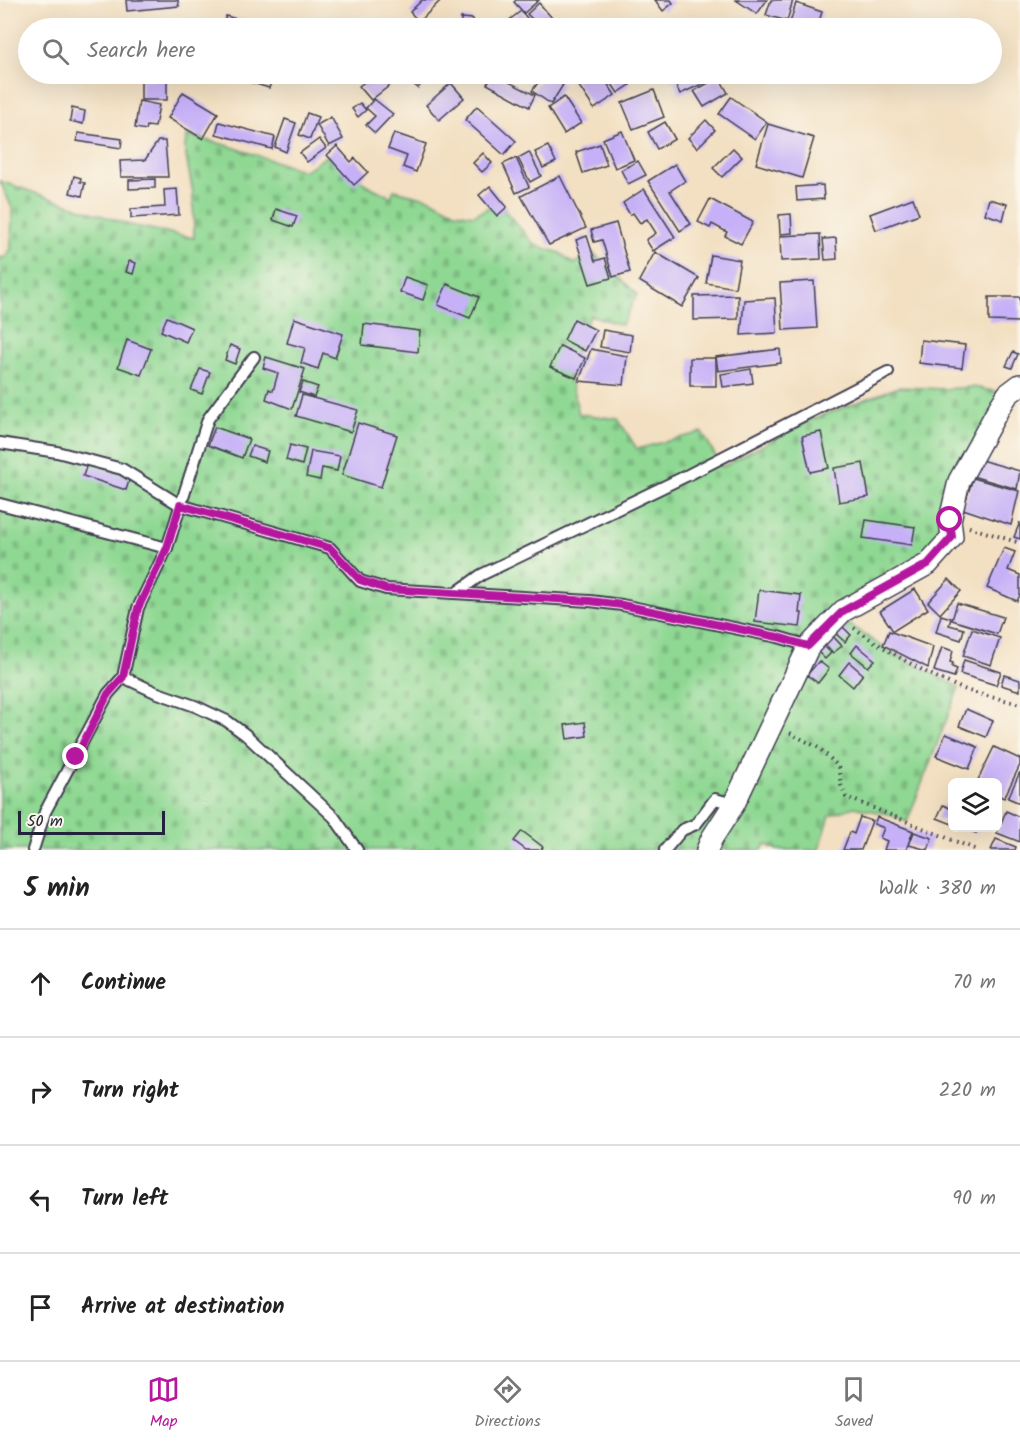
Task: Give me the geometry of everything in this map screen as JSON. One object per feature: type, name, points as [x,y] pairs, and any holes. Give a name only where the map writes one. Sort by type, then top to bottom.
[{"type":"street","points":[[707,850],[734,804],[808,646],[843,611],[928,564],[952,537],[950,520],[959,481],[999,408],[1008,394],[1020,385]]},
{"type":"lane","points":[[33,850],[45,812],[108,694],[123,677],[138,608],[167,548],[208,419],[254,357]]},
{"type":"lane","points":[[456,593],[481,575],[688,475],[888,372]]},
{"type":"lane","points":[[0,443],[57,452],[122,469],[180,505],[330,548],[360,580],[386,589],[590,601],[622,605],[778,637],[808,646]]},
{"type":"lane","points":[[0,504],[167,548]]},
{"type":"lane","points":[[123,677],[155,692],[195,706],[226,721],[246,735],[334,817],[357,850]]},
{"type":"lane","points":[[666,850],[682,830],[696,824],[715,799],[734,804]]},
{"type":"path","points":[[950,520],[1020,543]]},
{"type":"path","points":[[838,618],[887,650],[936,677],[959,687],[1020,704]]},
{"type":"path","points":[[771,723],[819,748],[838,765],[841,785],[846,796],[977,850]]},
{"type":"green space","points":[[186,135],[226,145],[304,171],[327,156],[367,185],[391,197],[394,190],[431,199],[455,212],[474,215],[498,203],[535,245],[560,253],[574,264],[593,253],[637,294],[622,325],[590,315],[568,371],[579,414],[618,419],[637,449],[702,432],[722,467],[808,421],[898,387],[944,389],[973,387],[1008,394],[959,481],[952,537],[838,617],[887,650],[959,687],[907,822],[888,814],[854,807],[830,815],[819,850],[777,850],[765,844],[762,850],[0,850],[0,257],[5,258],[11,249],[12,208],[0,181],[130,225],[194,238],[193,193],[185,150]]},
{"type":"building","points":[[126,0],[178,0],[179,6],[127,11]]},
{"type":"building","points":[[422,0],[441,0],[423,18],[415,18],[410,12]]},
{"type":"building","points":[[516,0],[539,0],[524,13],[514,2]]},
{"type":"building","points":[[655,0],[671,0],[673,3],[663,11]]},
{"type":"building","points":[[736,0],[767,0],[757,14]]},
{"type":"building","points":[[771,0],[793,0],[788,18],[766,15]]},
{"type":"building","points":[[539,3],[552,18],[531,18],[527,14]]},
{"type":"building","points":[[796,3],[822,12],[820,18],[792,18]]},
{"type":"building","points":[[521,11],[527,18],[512,18]]},
{"type":"building","points":[[141,84],[167,84],[167,100],[141,100]]},
{"type":"building","points":[[256,84],[270,84],[269,88]]},
{"type":"building","points":[[362,84],[392,84],[371,100],[359,86]]},
{"type":"building","points":[[450,84],[464,98],[439,120],[426,105]]},
{"type":"building","points":[[487,84],[513,84],[535,95],[529,107]]},
{"type":"building","points":[[537,84],[563,85],[551,104],[532,91]]},
{"type":"building","points":[[578,84],[608,84],[615,95],[594,109]]},
{"type":"building","points":[[612,84],[629,84],[630,85],[618,93]]},
{"type":"building","points":[[675,84],[702,84],[680,94]]},
{"type":"building","points":[[706,84],[723,84],[728,93],[704,107],[694,91]]},
{"type":"building","points":[[654,90],[664,117],[633,129],[622,103]]},
{"type":"building","points":[[183,92],[218,113],[203,139],[168,118]]},
{"type":"building","points":[[564,97],[581,123],[564,134],[548,108]]},
{"type":"building","points":[[731,97],[767,122],[755,139],[719,114]]},
{"type":"building","points":[[374,99],[393,114],[375,133],[366,125],[375,116],[366,108]]},
{"type":"building","points":[[139,101],[159,105],[155,127],[147,126],[146,130],[135,128]]},
{"type":"building","points":[[360,103],[366,110],[358,117],[352,109]]},
{"type":"building","points":[[477,106],[516,141],[504,155],[465,120]]},
{"type":"building","points":[[72,108],[85,111],[83,124],[70,121]]},
{"type":"building","points":[[307,113],[318,117],[310,139],[299,135]]},
{"type":"building","points":[[331,117],[343,139],[329,146],[317,125]]},
{"type":"building","points":[[285,119],[296,123],[286,152],[275,147]]},
{"type":"building","points":[[706,120],[715,130],[697,148],[688,138]]},
{"type":"building","points":[[219,122],[275,137],[272,149],[216,134]]},
{"type":"building","points":[[665,122],[675,139],[657,149],[648,132]]},
{"type":"building","points":[[768,124],[814,138],[802,178],[756,164]]},
{"type":"building","points":[[622,131],[634,160],[615,168],[603,139]]},
{"type":"building","points":[[78,133],[122,139],[121,148],[77,141]]},
{"type":"building","points":[[394,133],[426,144],[416,172],[403,167],[407,156],[388,149]]},
{"type":"building","points":[[319,139],[326,148],[307,162],[300,153]]},
{"type":"building","points":[[158,141],[165,141],[168,177],[121,177],[120,161],[145,160]]},
{"type":"building","points":[[600,144],[607,165],[583,173],[576,152]]},
{"type":"building","points":[[337,146],[351,162],[355,158],[368,172],[354,185],[327,155]]},
{"type":"building","points":[[548,146],[556,162],[543,168],[535,152]]},
{"type":"building","points":[[733,148],[742,157],[722,177],[713,168]]},
{"type":"building","points":[[529,152],[541,176],[530,182],[518,158]]},
{"type":"building","points":[[483,153],[492,163],[482,172],[473,163]]},
{"type":"building","points":[[516,158],[529,187],[516,193],[503,164]]},
{"type":"building","points":[[638,161],[646,175],[628,184],[621,170]]},
{"type":"building","points":[[675,164],[685,181],[670,191],[691,224],[680,231],[648,181]]},
{"type":"building","points":[[74,176],[81,178],[80,182],[85,183],[82,196],[70,193]]},
{"type":"building","points":[[560,176],[586,228],[549,245],[521,196]]},
{"type":"building","points":[[155,179],[155,188],[129,189],[129,180]]},
{"type":"building","points":[[823,185],[824,199],[797,201],[796,187]]},
{"type":"building","points":[[490,186],[507,207],[497,216],[479,195]]},
{"type":"building","points":[[177,189],[179,215],[131,218],[131,209],[165,207],[164,190]]},
{"type":"building","points":[[644,189],[675,237],[653,251],[646,240],[656,233],[647,219],[640,223],[633,213],[630,215],[623,203]]},
{"type":"building","points":[[913,198],[919,214],[876,230],[870,214]]},
{"type":"building","points":[[710,199],[753,222],[741,244],[725,236],[727,232],[712,224],[710,228],[698,222]]},
{"type":"building","points":[[989,199],[1007,204],[1003,220],[985,214]]},
{"type":"building","points":[[276,209],[297,216],[293,227],[273,220]]},
{"type":"building","points":[[791,214],[792,233],[780,234],[779,215]]},
{"type":"building","points":[[616,223],[630,272],[613,277],[602,240],[594,242],[591,230]]},
{"type":"building","points":[[820,234],[821,259],[781,261],[780,236]]},
{"type":"building","points":[[587,236],[595,261],[605,258],[611,278],[590,284],[576,240]]},
{"type":"building","points":[[836,238],[837,259],[825,260],[823,239]]},
{"type":"building","points":[[655,252],[699,278],[682,307],[639,281]]},
{"type":"building","points":[[711,255],[740,260],[735,288],[706,283]]},
{"type":"building","points":[[129,261],[136,263],[133,274],[126,272]]},
{"type":"building","points":[[405,277],[428,285],[423,300],[400,292]]},
{"type":"building","points":[[814,281],[817,328],[783,330],[780,283]]},
{"type":"building","points":[[447,284],[479,297],[470,318],[438,305]]},
{"type":"building","points":[[738,295],[738,319],[694,320],[694,296]]},
{"type":"building","points":[[989,297],[1020,297],[1020,322],[989,321]]},
{"type":"building","points":[[775,298],[777,333],[741,335],[744,300]]},
{"type":"building","points":[[167,317],[192,328],[186,342],[161,331]]},
{"type":"building","points":[[294,318],[343,334],[335,358],[323,353],[318,369],[301,363],[305,348],[287,343]]},
{"type":"building","points":[[574,319],[596,330],[585,351],[564,340]]},
{"type":"building","points":[[364,324],[420,331],[418,352],[362,345]]},
{"type":"building","points":[[603,330],[632,335],[630,352],[600,347]]},
{"type":"building","points":[[127,340],[151,349],[141,375],[118,367]]},
{"type":"building","points":[[921,340],[965,345],[962,368],[919,363]]},
{"type":"building","points":[[230,345],[240,349],[235,364],[225,360]]},
{"type":"building","points":[[560,346],[585,358],[576,378],[550,367]]},
{"type":"building","points":[[591,349],[627,356],[624,385],[579,381]]},
{"type":"building","points":[[780,349],[781,363],[718,371],[716,357]]},
{"type":"building","points":[[1013,352],[1018,354],[1012,368],[1006,366]]},
{"type":"building","points":[[266,357],[305,369],[292,409],[266,399],[269,389],[273,391],[278,373],[263,368]]},
{"type":"building","points":[[690,358],[716,358],[716,386],[690,386]]},
{"type":"building","points":[[200,369],[210,372],[202,394],[191,390]]},
{"type":"building","points":[[751,369],[753,383],[723,387],[721,374]]},
{"type":"building","points":[[303,382],[318,387],[314,397],[299,392]]},
{"type":"building","points":[[302,395],[358,410],[351,432],[296,416]]},
{"type":"building","points":[[358,423],[397,435],[381,487],[342,475]]},
{"type":"building","points":[[215,427],[249,439],[242,458],[208,445]]},
{"type":"building","points":[[821,432],[829,468],[810,472],[802,436]]},
{"type":"building","points":[[290,445],[306,449],[302,465],[286,460]]},
{"type":"building","points":[[252,446],[268,451],[265,462],[248,456]]},
{"type":"building","points":[[311,451],[340,456],[337,471],[322,468],[320,480],[306,477]]},
{"type":"building","points":[[977,459],[1020,471],[1017,489],[972,476]]},
{"type":"building","points":[[863,463],[869,497],[839,502],[834,468]]},
{"type":"building","points":[[87,464],[130,478],[126,490],[83,476]]},
{"type":"building","points":[[973,478],[1019,491],[1011,525],[963,509]]},
{"type":"building","points":[[866,520],[915,527],[912,545],[863,538]]},
{"type":"building","points":[[1020,522],[1020,539],[1014,537]]},
{"type":"building","points":[[1004,548],[1015,552],[1008,570],[1020,575],[1020,595],[1017,601],[987,588]]},
{"type":"building","points":[[949,579],[961,591],[940,614],[928,602]]},
{"type":"building","points":[[915,589],[928,609],[893,631],[880,611]]},
{"type":"building","points":[[759,590],[801,595],[800,627],[755,622]]},
{"type":"building","points":[[957,603],[1003,617],[997,634],[952,620]]},
{"type":"building","points":[[941,615],[951,618],[949,625],[964,629],[961,640],[936,632]]},
{"type":"building","points":[[842,626],[851,635],[845,642],[835,633]]},
{"type":"building","points":[[972,629],[1000,638],[991,665],[963,656]]},
{"type":"building","points":[[889,631],[933,647],[928,668],[883,645]]},
{"type":"building","points":[[830,633],[842,646],[833,653],[822,640]]},
{"type":"building","points":[[823,645],[831,653],[825,659],[817,651]]},
{"type":"building","points":[[857,645],[875,660],[868,667],[851,653]]},
{"type":"building","points":[[942,647],[953,651],[950,662],[953,663],[952,667],[957,669],[954,677],[934,671]]},
{"type":"building","points":[[964,660],[1001,672],[996,685],[960,674]]},
{"type":"building","points":[[819,661],[829,669],[818,683],[807,675]]},
{"type":"building","points":[[849,662],[863,674],[853,687],[839,675]]},
{"type":"building","points":[[1004,675],[1020,680],[1020,691],[1001,685]]},
{"type":"building","points":[[966,709],[993,721],[986,737],[959,726]]},
{"type":"building","points":[[585,722],[587,736],[567,739],[565,725]]},
{"type":"building","points":[[946,734],[978,747],[969,769],[936,756]]},
{"type":"building","points":[[994,747],[1020,759],[1020,765],[1004,798],[1002,797],[1002,778],[979,778]]},
{"type":"building","points":[[1020,772],[1020,803],[1008,798]]},
{"type":"building","points":[[943,805],[948,807],[948,822],[937,818]]},
{"type":"building","points":[[1006,811],[1020,817],[1020,842],[997,833],[1002,832],[1002,821]]},
{"type":"building","points":[[860,817],[872,821],[861,850],[843,850],[850,832],[854,834]]},
{"type":"building","points":[[877,817],[913,831],[906,850],[884,850],[887,841],[880,838],[884,828],[874,824]]},
{"type":"building","points":[[522,831],[543,847],[541,850],[526,850],[514,841]]},
{"type":"building","points":[[914,832],[932,838],[928,850],[909,845]]},
{"type":"building","points":[[996,839],[1016,847],[1015,850],[991,850]]},
{"type":"route","points":[[76,757],[108,694],[123,677],[138,608],[167,548],[180,505],[330,548],[360,580],[386,589],[590,601],[622,605],[778,637],[808,646],[843,611],[928,564],[952,537],[950,520]]}]
